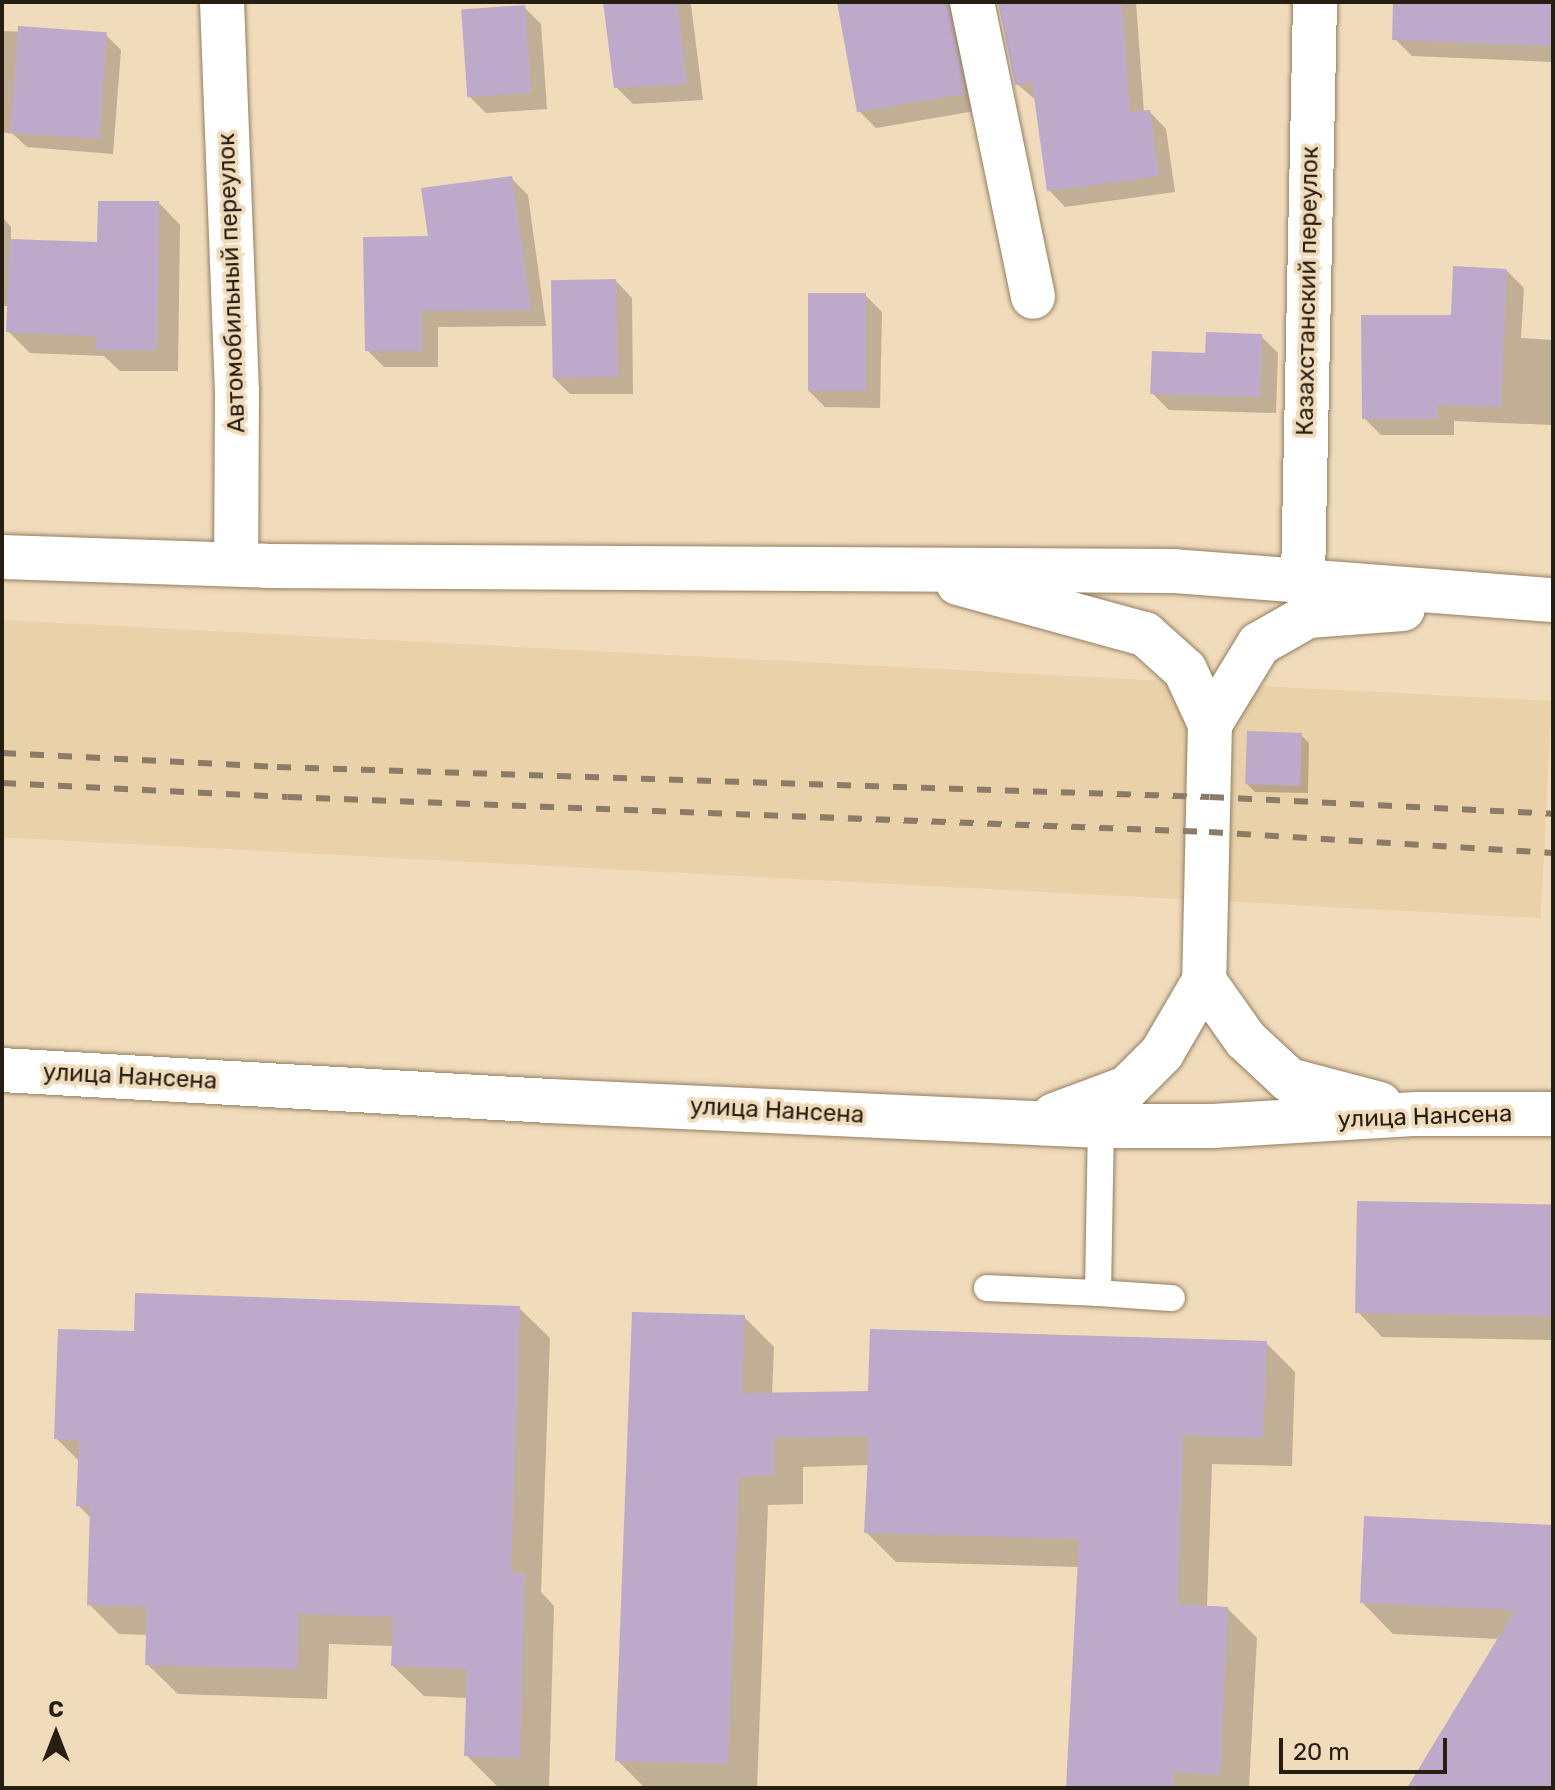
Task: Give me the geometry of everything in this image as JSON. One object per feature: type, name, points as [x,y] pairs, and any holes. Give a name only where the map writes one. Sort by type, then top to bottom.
[{"type":"main road","name":"Автомобильный переулок","points":[[222,2],[237,391],[236,564]]},
{"type":"main road","points":[[972,2],[1033,297]]},
{"type":"main road","name":"Казахстанский переулок","points":[[1303,579],[1315,2]]},
{"type":"main road","points":[[2,557],[236,564],[1174,571],[1553,600]]},
{"type":"main road","points":[[906,568],[1145,634],[1185,670],[1210,724],[1204,981],[1162,1053],[1127,1088],[1030,1122]]},
{"type":"main road","points":[[1210,724],[1259,644],[1308,616],[1389,611],[1493,596]]},
{"type":"main road","points":[[1204,981],[1246,1040],[1289,1080],[1417,1114]]},
{"type":"main road","name":"улица Нансена","points":[[2,1070],[550,1101],[1101,1126],[1213,1126],[1417,1114],[1553,1114]]},
{"type":"lane","points":[[1098,1293],[1101,1126]]},
{"type":"lane","points":[[987,1288],[1172,1298]]},
{"type":"shaded area","points":[[2,620],[1552,701],[1541,918],[2,837]]},
{"type":"building","points":[[603,2],[677,2],[687,84],[614,88]]},
{"type":"building","points":[[837,2],[948,2],[965,94],[857,112]]},
{"type":"building","points":[[998,2],[1122,2],[1130,112],[1150,110],[1159,176],[1047,191],[1032,82],[1015,85]]},
{"type":"building","points":[[1393,2],[1553,2],[1553,46],[1392,40]]},
{"type":"building","points":[[525,5],[531,93],[467,97],[461,9]]},
{"type":"building","points":[[18,26],[107,32],[99,139],[11,133]]},
{"type":"building","points":[[512,176],[531,310],[422,311],[422,351],[365,351],[363,237],[428,236],[421,188]]},
{"type":"building","points":[[98,201],[159,201],[157,350],[96,350],[96,336],[6,332],[10,239],[97,242]]},
{"type":"building","points":[[1453,266],[1507,269],[1501,407],[1437,405],[1438,419],[1362,419],[1361,315],[1451,315]]},
{"type":"building","points":[[616,279],[618,377],[553,378],[551,280]]},
{"type":"building","points":[[808,293],[866,293],[866,391],[808,391]]},
{"type":"building","points":[[1206,332],[1262,334],[1260,397],[1150,394],[1152,351],[1205,353]]},
{"type":"building","points":[[1247,731],[1302,733],[1300,786],[1245,784]]},
{"type":"building","points":[[1357,1201],[1553,1204],[1551,1316],[1355,1313]]},
{"type":"building","points":[[135,1293],[520,1306],[511,1573],[525,1573],[520,1758],[464,1756],[467,1669],[391,1666],[393,1617],[299,1614],[297,1669],[145,1665],[147,1607],[87,1605],[90,1507],[76,1506],[79,1440],[54,1439],[58,1329],[134,1331]]},
{"type":"building","points":[[632,1312],[745,1315],[742,1393],[868,1391],[870,1329],[1267,1341],[1263,1438],[1183,1435],[1178,1604],[1228,1607],[1220,1775],[1174,1772],[1173,1788],[1066,1788],[1079,1539],[864,1533],[869,1436],[774,1438],[774,1475],[739,1476],[728,1764],[615,1761]]},
{"type":"building","points":[[1364,1516],[1553,1525],[1553,1788],[1407,1788],[1515,1610],[1360,1603]]},
{"type":"railway","points":[[2,753],[277,767],[1210,797],[1553,814]]},
{"type":"railway","points":[[2,783],[1209,832],[1553,853]]}]
